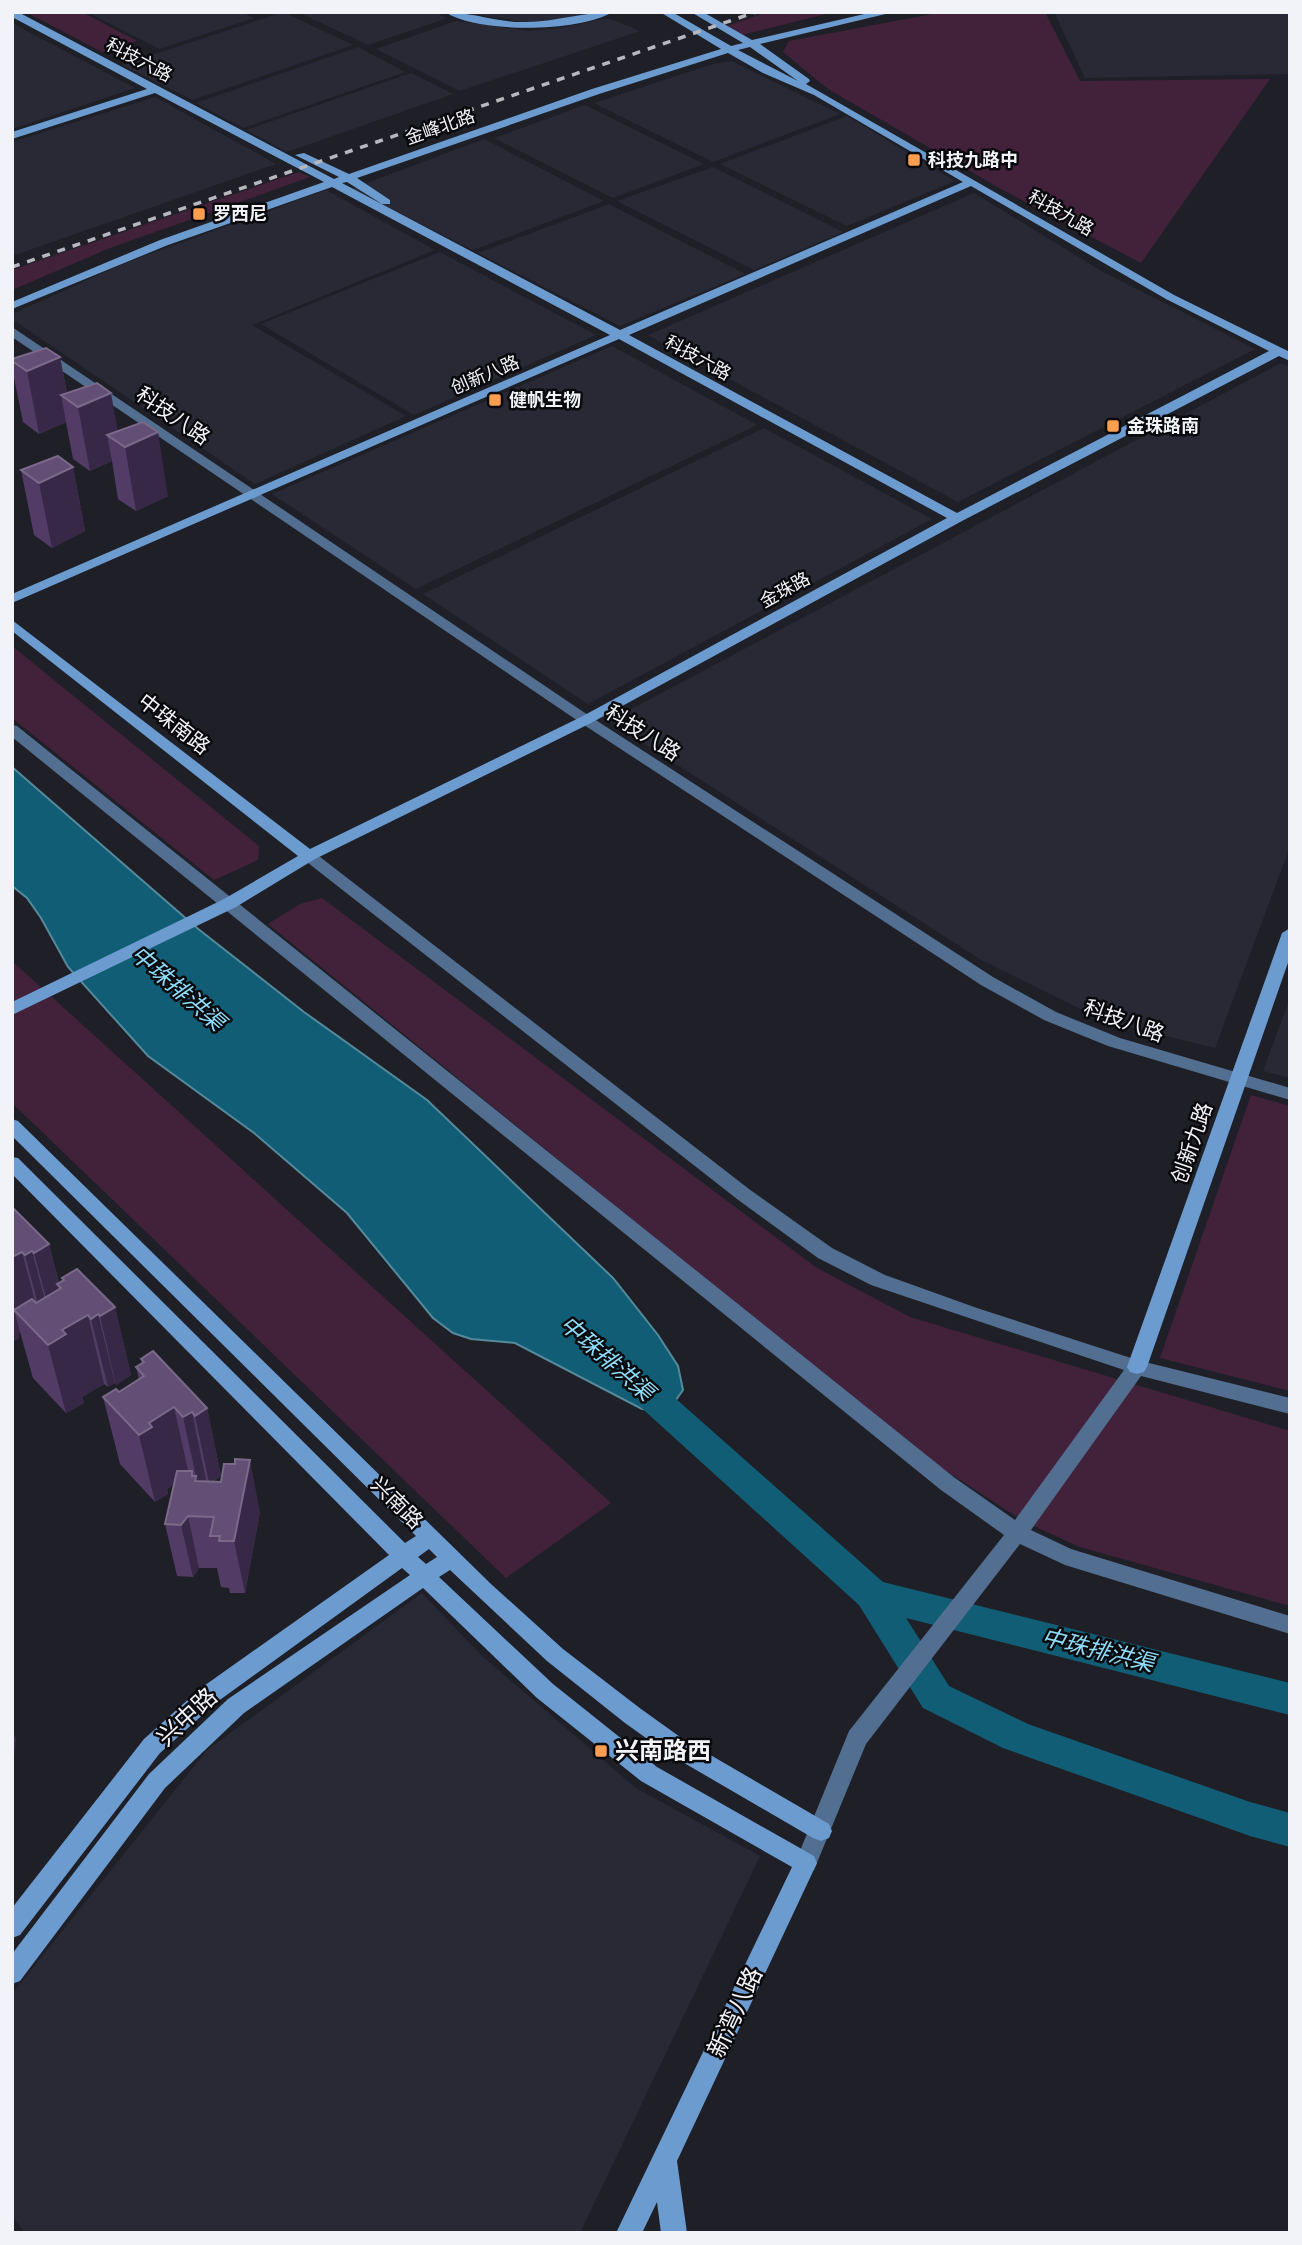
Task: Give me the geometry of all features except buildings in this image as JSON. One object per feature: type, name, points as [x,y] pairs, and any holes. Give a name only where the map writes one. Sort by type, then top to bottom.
[{"type":"street","points":[[450,12],[502,25],[531,26],[573,21],[608,12]]},
{"type":"street","name":"科技九路","points":[[665,12],[767,71],[818,93],[1170,297],[1283,354]]},
{"type":"street","name":"科技九路","points":[[696,12],[787,66],[818,93]]},
{"type":"street","name":"金峰北路","points":[[12,294],[113,251],[326,181],[717,43],[852,12]]},
{"type":"street","name":"金峰北路","points":[[343,175],[625,81],[752,44],[889,12]]},
{"type":"street","name":"科技六路","points":[[12,13],[620,335],[957,518]]},
{"type":"street","points":[[12,136],[156,89]]},
{"type":"street","name":"科技六路","points":[[249,138],[288,150],[343,175],[379,197],[421,231]]},
{"type":"street","name":"金峰北路","points":[[12,306],[114,262],[326,181]]},
{"type":"street","name":"创新八路","points":[[12,599],[971,182]]},
{"type":"street","name":"科技八路","points":[[12,331],[586,720],[1008,992],[1050,1016],[1114,1042],[1290,1094]]},
{"type":"street","name":"金珠路","points":[[12,1009],[230,903],[309,856],[586,720],[957,518],[1283,354]]},
{"type":"street","name":"中珠南路","points":[[12,624],[309,856]]},
{"type":"street","points":[[12,729],[948,1484],[1017,1533],[1065,1556],[1290,1625]]},
{"type":"street","points":[[309,856],[743,1194],[825,1253],[878,1280],[1138,1367],[1290,1406]]},
{"type":"street","name":"创新九路","points":[[1138,1367],[1290,933]]},
{"type":"street","name":"兴南路","points":[[12,1125],[537,1639],[675,1746],[821,1830]]},
{"type":"street","name":"兴南路","points":[[12,1163],[424,1576],[545,1691],[649,1774],[806,1863]]},
{"type":"street","points":[[806,1863],[857,1738],[1017,1533],[1138,1367]]},
{"type":"street","name":"兴中路","points":[[12,1927],[152,1746],[209,1695],[431,1536]]},
{"type":"street","name":"兴中路","points":[[12,1973],[157,1781],[236,1706],[452,1557]]},
{"type":"street","name":"新湾八路","points":[[629,2233],[806,1863]]},
{"type":"street","points":[[664,2161],[674,2233]]},
{"type":"shaded area","points":[[26,12],[82,12],[137,41],[102,52]]},
{"type":"shaded area","points":[[87,12],[241,12],[254,18],[159,49]]},
{"type":"shaded area","points":[[283,12],[353,45],[193,100],[122,65]]},
{"type":"shaded area","points":[[298,12],[434,12],[447,18],[368,45]]},
{"type":"shaded area","points":[[462,12],[585,14],[553,21],[524,22]]},
{"type":"shaded area","points":[[768,12],[834,12],[742,35],[727,26]]},
{"type":"shaded area","points":[[943,12],[1045,12],[1080,81],[1270,79],[1141,263],[1001,189],[828,89],[783,52],[789,41]]},
{"type":"shaded area","points":[[1054,12],[1290,12],[1290,74],[1085,78]]},
{"type":"shaded area","points":[[608,18],[640,31],[460,91],[376,49],[456,21],[529,31],[561,28]]},
{"type":"shaded area","points":[[12,23],[135,88],[12,129]]},
{"type":"shaded area","points":[[358,47],[405,72],[243,128],[196,103]]},
{"type":"shaded area","points":[[731,61],[840,114],[713,162],[594,103],[713,64]]},
{"type":"shaded area","points":[[411,73],[453,94],[287,152],[246,130]]},
{"type":"shaded area","points":[[155,97],[276,164],[12,256],[12,142]]},
{"type":"shaded area","points":[[585,105],[704,164],[613,198],[494,138]]},
{"type":"shaded area","points":[[847,116],[955,181],[847,226],[720,164]]},
{"type":"shaded area","points":[[484,139],[604,201],[473,250],[351,189]]},
{"type":"shaded area","points":[[713,167],[843,232],[754,270],[617,201]]},
{"type":"shaded area","points":[[299,172],[310,177],[110,248],[12,290],[12,270]]},
{"type":"shaded area","points":[[326,190],[435,250],[252,325],[406,416],[255,484],[12,319],[12,314],[125,263]]},
{"type":"shaded area","points":[[974,193],[1103,272],[1255,349],[958,502],[648,335]]},
{"type":"shaded area","points":[[609,204],[745,274],[620,326],[478,253]]},
{"type":"shaded area","points":[[440,252],[596,335],[414,415],[261,324]]},
{"type":"shaded area","points":[[612,346],[757,425],[416,589],[272,494]]},
{"type":"shaded area","points":[[1281,363],[1290,367],[1290,847],[1215,1048],[1105,1021],[983,961],[609,721]]},
{"type":"shaded area","points":[[764,428],[932,519],[588,704],[423,594]]},
{"type":"shaded area","points":[[12,646],[259,846],[258,860],[214,880],[12,718]]},
{"type":"shaded area","points":[[322,898],[817,1268],[910,1317],[1290,1431],[1290,1606],[1080,1547],[1025,1522],[926,1458],[268,924],[300,904]]},
{"type":"shaded area","points":[[12,961],[611,1503],[506,1578],[12,1103]]},
{"type":"shaded area","points":[[1290,998],[1290,1078],[1263,1071]]},
{"type":"shaded area","points":[[1251,1095],[1290,1106],[1290,1391],[1160,1358]]},
{"type":"shaded area","points":[[422,1593],[482,1656],[636,1788],[760,1856],[580,2233],[25,2233],[12,2216],[12,1994],[207,1750]]},
{"type":"water","points":[[12,767],[197,928],[304,1012],[427,1100],[613,1278],[658,1335],[678,1366],[683,1390],[668,1411],[642,1409],[515,1343],[471,1339],[453,1333],[433,1318],[347,1213],[254,1133],[148,1056],[68,967],[41,918],[27,898],[12,886]]},
{"type":"waterway","name":"中珠排洪渠","points":[[637,1384],[872,1594]]},
{"type":"waterway","name":"中珠排洪渠","points":[[872,1594],[1290,1699]]},
{"type":"waterway","points":[[872,1594],[936,1697],[1016,1736],[1250,1819],[1290,1830]]},
{"type":"railway","points":[[12,267],[756,12]]},
{"type":"place","name":"科技九路中","points":[[914,160]]},
{"type":"place","name":"罗西尼","points":[[199,214]]},
{"type":"place","name":"健帆生物","points":[[495,400]]},
{"type":"place","name":"金珠路南","points":[[1113,426]]},
{"type":"place","name":"兴南路西","points":[[601,1751]]}]
